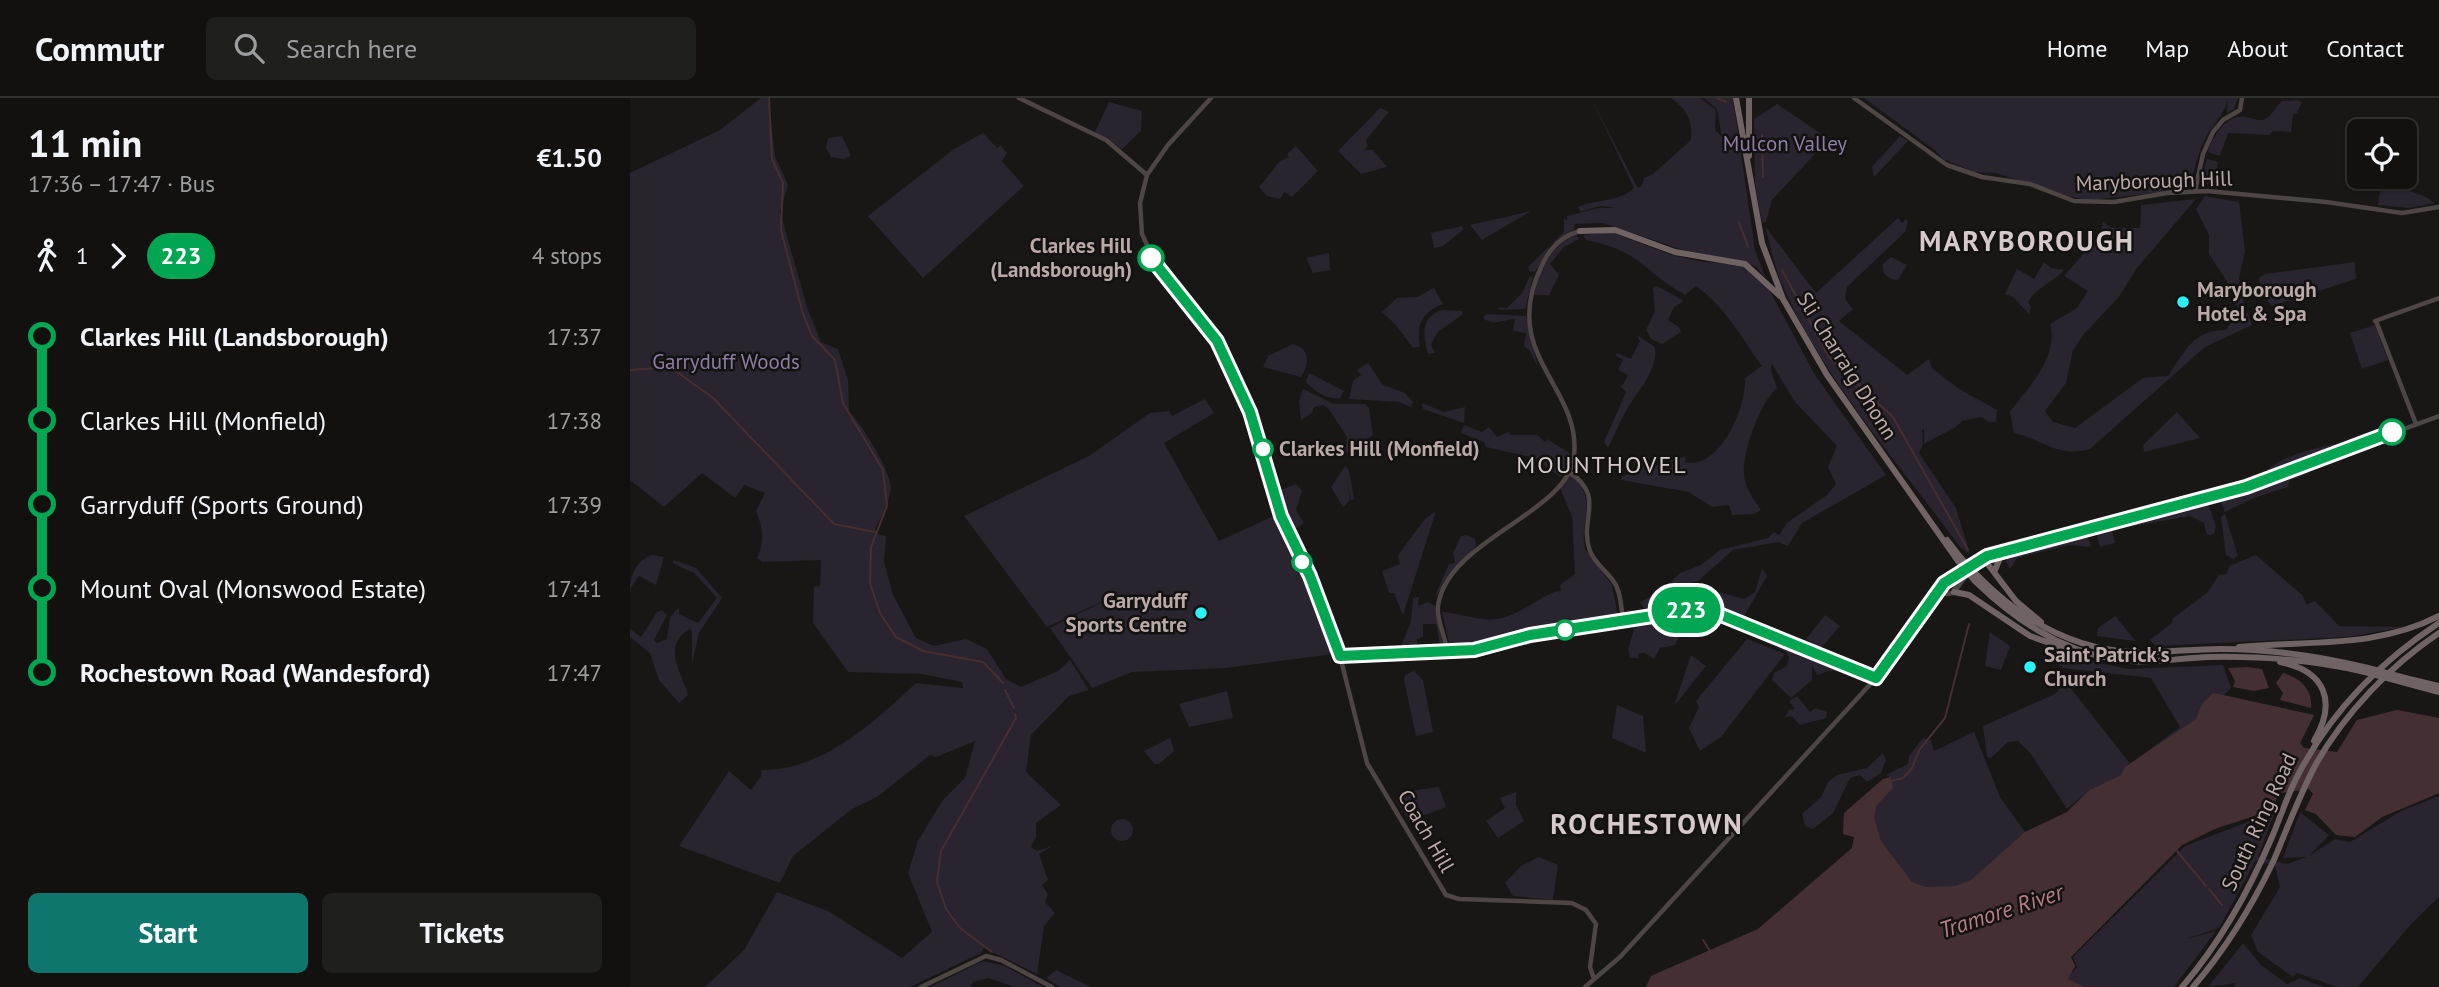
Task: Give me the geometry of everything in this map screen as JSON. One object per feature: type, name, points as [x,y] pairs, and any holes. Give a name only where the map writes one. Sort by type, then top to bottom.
[{"type":"highway","name":"Sli Charraig Dhonn","points":[[1737,98],[1762,243],[1783,299],[1827,376],[1903,485],[1959,559],[1998,604],[2039,632],[2080,650],[2113,659],[2250,658]]},
{"type":"highway","points":[[1749,98],[1749,175]]},
{"type":"highway","points":[[1580,231],[1615,230],[1698,258],[1745,264],[1783,299]]},
{"type":"highway","points":[[1995,570],[1997,562],[2016,550]]},
{"type":"highway","points":[[1985,559],[2020,604],[2063,637]]},
{"type":"highway","name":"Sli Charraig Dhonn","points":[[1977,579],[2018,612],[2063,637],[2103,649],[2220,649]]},
{"type":"highway","points":[[1952,592],[1969,595],[2007,623],[2051,645],[2079,654],[2113,659]]},
{"type":"highway","points":[[2220,649],[2362,641],[2395,635],[2439,616]]},
{"type":"highway","name":"South Ring Road","points":[[2182,987],[2233,918],[2312,748],[2367,680],[2396,654],[2439,623]]},
{"type":"highway","name":"South Ring Road","points":[[2193,987],[2227,942],[2253,900],[2302,791],[2327,747],[2355,709],[2412,654],[2439,636]]},
{"type":"highway","points":[[2220,649],[2297,654],[2439,687]]},
{"type":"highway","points":[[2250,658],[2312,662],[2366,670]]},
{"type":"highway","points":[[2250,658],[2292,665],[2305,670],[2322,686],[2327,708],[2325,720],[2312,748]]},
{"type":"highway","points":[[2404,680],[2439,692]]},
{"type":"street","points":[[1019,98],[1106,140],[1147,175],[1168,145],[1211,98]]},
{"type":"street","name":"Maryborough Hill","points":[[1854,98],[1947,165],[1966,173],[2014,180],[2062,198],[2085,202],[2195,191],[2326,202],[2402,213],[2439,207]]},
{"type":"street","points":[[2195,191],[2209,140],[2223,120],[2240,110],[2242,98]]},
{"type":"street","name":"Coach Hill","points":[[1147,175],[1139,219],[1148,252],[1165,279],[1198,313],[1217,341],[1250,412],[1281,516],[1310,576],[1340,656],[1368,763],[1443,892],[1459,899],[1578,904],[1596,924],[1590,972],[1594,979]]},
{"type":"street","points":[[1447,652],[1438,608],[1451,578],[1476,550],[1552,493],[1569,472],[1574,456],[1573,430],[1567,412],[1534,346],[1530,311],[1535,280],[1550,251],[1566,237],[1580,231]]},
{"type":"street","points":[[2416,424],[2375,321],[2439,298]]},
{"type":"street","points":[[1585,987],[1620,957],[1876,678],[1945,582],[1951,581],[1985,559],[2246,487],[2439,416]]},
{"type":"street","points":[[1569,472],[1581,479],[1588,491],[1589,547],[1596,561],[1616,584],[1623,619]]},
{"type":"street","points":[[1932,603],[1952,592],[1964,575],[1985,559]]},
{"type":"street","points":[[1951,581],[1952,592]]},
{"type":"street","points":[[1942,588],[1952,592]]},
{"type":"street","points":[[1340,656],[1474,650],[1530,635],[1704,608],[1876,678]]},
{"type":"street","points":[[921,987],[986,956],[1001,960],[1052,987]]},
{"type":"green space","name":"Garryduff Woods","points":[[761,98],[768,98],[775,156],[788,185],[780,212],[808,310],[821,342],[838,349],[848,380],[849,412],[861,426],[890,481],[889,498],[875,529],[880,535],[886,536],[884,562],[893,595],[916,638],[934,646],[966,639],[987,649],[1006,679],[1021,687],[1058,671],[1070,660],[1089,690],[1069,696],[1031,735],[1026,772],[1061,805],[1036,823],[1036,837],[1031,847],[1037,851],[1052,846],[1039,854],[1048,880],[1042,885],[1048,894],[1045,902],[1055,913],[1044,926],[1037,974],[984,948],[981,953],[910,987],[705,987],[744,950],[777,892],[828,911],[902,958],[932,932],[908,873],[918,841],[942,801],[965,778],[975,741],[936,757],[930,755],[877,797],[852,809],[793,856],[780,883],[679,846],[729,771],[751,790],[762,775],[761,770],[805,762],[846,742],[916,683],[963,688],[962,682],[922,674],[848,672],[813,623],[814,587],[820,586],[821,560],[762,562],[757,558],[762,534],[756,511],[765,493],[744,485],[735,498],[702,473],[664,507],[630,480],[630,173],[720,130]]},
{"type":"green space","points":[[1591,98],[1637,187],[1641,187],[1644,178],[1653,174],[1691,140],[1688,116],[1671,98],[1700,98],[1716,110],[1715,130],[1722,137],[1717,109],[1704,98],[1733,98],[1755,250],[1766,279],[1756,267],[1743,261],[1683,250],[1603,223],[1574,224],[1575,229],[1551,245],[1535,272],[1529,271],[1528,267],[1564,232],[1564,219],[1567,220],[1567,216],[1599,208],[1617,208],[1600,206],[1580,212],[1578,207],[1622,196],[1634,188]]},
{"type":"green space","points":[[1864,98],[2238,98],[2234,109],[2227,113],[2228,100],[2206,137],[2191,179],[2184,190],[2090,200],[2070,197],[1996,173],[1974,172],[1943,159]]},
{"type":"green space","points":[[2282,101],[2302,102],[2297,113],[2293,114],[2291,132],[2273,131],[2269,135],[2228,133],[2220,156],[2208,152],[2217,133],[2227,122],[2239,117],[2264,119]]},
{"type":"green space","points":[[1109,102],[1142,111],[1141,131],[1122,149],[1095,132]]},
{"type":"green space","name":"Mulcon Valley","points":[[1777,104],[1829,139],[1772,200],[1766,222],[1762,223],[1755,183],[1754,119]]},
{"type":"green space","points":[[1380,108],[1389,112],[1366,140],[1368,146],[1364,150],[1373,150],[1387,167],[1361,174],[1338,151]]},
{"type":"green space","points":[[983,133],[997,148],[1001,145],[1007,153],[1002,161],[1024,186],[923,278],[868,216],[954,149]]},
{"type":"green space","points":[[842,136],[851,156],[843,159],[831,157],[826,148],[828,138]]},
{"type":"green space","points":[[1900,136],[1908,141],[1874,177],[1872,167]]},
{"type":"green space","points":[[1296,146],[1318,171],[1292,197],[1284,192],[1280,199],[1267,196],[1259,187],[1280,161],[1289,157],[1287,154]]},
{"type":"green space","points":[[2207,159],[2218,162],[2215,185],[2200,183]]},
{"type":"green space","points":[[2405,189],[2434,203],[2409,208],[2378,205],[2380,191]]},
{"type":"green space","points":[[2205,196],[2239,202],[2245,251],[2239,278],[2242,297],[2252,325],[2205,347],[2090,449],[2059,450],[2014,433],[2010,412],[2046,359],[2052,336],[2050,324],[2077,308],[2088,291],[2064,276],[2100,235],[2103,222],[2112,228],[2140,228],[2141,205],[2196,199],[2137,268],[2118,298],[2084,334],[2073,350],[2066,383],[2045,411],[2053,422],[2075,428],[2143,378],[2168,376],[2185,350],[2198,338],[2226,330],[2239,313],[2230,286],[2209,254],[2209,235],[2196,209]]},
{"type":"green space","points":[[1531,211],[1482,240],[1470,225]]},
{"type":"green space","points":[[1898,218],[1902,223],[1906,219],[1908,222],[1905,232],[1847,287],[1845,299],[1853,309],[1839,321],[1907,375],[1929,359],[1932,368],[1959,389],[1997,410],[1996,422],[1989,422],[1981,417],[1962,421],[1924,444],[1924,428],[1922,430],[1923,444],[1919,453],[1956,508],[1970,554],[1960,547],[1887,451],[1818,352],[1781,282],[1765,226],[1816,293]]},
{"type":"green space","points":[[1462,226],[1464,229],[1443,246],[1434,248],[1431,233]]},
{"type":"green space","points":[[1611,232],[1672,255],[1698,261],[1744,265],[1770,291],[1815,375],[1886,475],[1802,523],[1788,546],[1778,542],[1733,550],[1698,581],[1670,588],[1668,585],[1680,573],[1701,565],[1720,550],[1768,538],[1774,532],[1779,535],[1787,523],[1827,495],[1836,484],[1828,467],[1837,446],[1795,402],[1772,364],[1771,371],[1777,388],[1764,404],[1749,441],[1744,466],[1746,485],[1761,510],[1754,514],[1732,515],[1729,505],[1712,507],[1689,492],[1621,480],[1622,476],[1639,471],[1645,458],[1648,468],[1686,456],[1685,462],[1698,462],[1709,457],[1720,447],[1736,419],[1745,378],[1762,366],[1725,314],[1696,286],[1685,295],[1630,255],[1586,240],[1583,235]]},
{"type":"green space","points":[[1576,234],[1579,239],[1564,247],[1550,264],[1559,275],[1549,295],[1534,295],[1539,276],[1548,259],[1560,245]]},
{"type":"green space","points":[[1329,253],[1330,270],[1313,273],[1306,258]]},
{"type":"green space","points":[[1891,257],[1907,265],[1898,280],[1889,278],[1883,271],[1883,264]]},
{"type":"green space","points":[[2044,262],[2051,268],[2064,270],[2031,297],[2028,302],[2031,307],[2029,314],[2013,297],[2005,294],[2017,269],[2034,279]]},
{"type":"green space","points":[[2355,262],[2356,279],[2272,306],[2262,294],[2259,278],[2265,274]]},
{"type":"green space","points":[[1530,276],[1533,278],[1525,309],[1499,310],[1498,307],[1507,308],[1522,293]]},
{"type":"green space","points":[[1657,286],[1684,301],[1674,307],[1668,320],[1679,327],[1681,332],[1662,344],[1651,339],[1646,330],[1655,311],[1653,288]]},
{"type":"green space","points":[[1434,288],[1443,304],[1425,315],[1419,332],[1420,346],[1413,348],[1396,325],[1382,312],[1397,298],[1417,297]]},
{"type":"green space","points":[[1442,310],[1462,311],[1463,314],[1438,332],[1431,344],[1435,353],[1428,354],[1425,328],[1430,317]]},
{"type":"green space","points":[[1486,314],[1526,316],[1538,368],[1530,351],[1524,346],[1526,333],[1513,331],[1515,319],[1491,322],[1483,318]]},
{"type":"green space","points":[[2375,325],[2388,360],[2362,369],[2350,333]]},
{"type":"green space","points":[[1637,335],[1655,347],[1653,365],[1608,448],[1604,442],[1626,392],[1619,385],[1622,386],[1628,375],[1618,370],[1623,360],[1615,355],[1617,353],[1631,359],[1640,341]]},
{"type":"green space","points":[[1293,344],[1303,349],[1307,357],[1301,377],[1263,367],[1268,356]]},
{"type":"green space","points":[[1368,363],[1383,385],[1405,393],[1413,402],[1411,407],[1399,402],[1349,399],[1353,381],[1361,375],[1357,370]]},
{"type":"green space","points":[[1309,373],[1344,391],[1340,398],[1326,396],[1313,389],[1306,382]]},
{"type":"green space","points":[[1303,389],[1334,404],[1365,404],[1369,408],[1373,435],[1345,454],[1347,437],[1328,408],[1323,405],[1314,407],[1312,413],[1301,420],[1299,401]]},
{"type":"green space","points":[[1205,399],[1214,413],[1164,443],[1219,541],[1276,515],[1313,589],[1333,654],[1226,668],[1132,672],[1092,688],[1050,628],[1112,597],[1047,627],[964,516],[1089,456],[1150,413],[1169,411],[1172,416]]},
{"type":"green space","points":[[1422,403],[1444,412],[1465,407],[1464,423],[1423,409]]},
{"type":"green space","points":[[2177,412],[2200,438],[2144,452],[2143,445]]},
{"type":"green space","points":[[1464,425],[1482,432],[1489,427],[1497,437],[1509,432],[1510,435],[1537,435],[1545,442],[1547,439],[1571,454],[1566,472],[1560,477],[1535,458],[1486,447],[1484,442],[1461,433]]},
{"type":"green space","points":[[2359,439],[2264,476],[2263,474],[2282,460],[2295,455]]},
{"type":"green space","points":[[1345,466],[1349,470],[1354,499],[1351,500],[1347,478],[1350,500],[1343,507],[1331,487]]},
{"type":"green space","points":[[2307,468],[2309,473],[2289,481],[2288,487],[2256,497],[2225,512],[2219,498],[2243,493]]},
{"type":"green space","points":[[1569,476],[1574,477],[1585,495],[1585,549],[1612,585],[1618,616],[1473,647],[1450,647],[1442,612],[1479,619],[1502,618],[1561,591],[1560,585],[1575,574],[1572,517],[1560,488]]},
{"type":"green space","points":[[1296,484],[1302,491],[1296,510],[1304,523],[1293,530],[1294,527],[1289,528],[1276,492]]},
{"type":"green space","points":[[2208,502],[2216,527],[2214,534],[2207,535],[2204,523],[2190,516],[2112,530],[2115,543],[2100,547],[2096,532]]},
{"type":"green space","points":[[1436,511],[1403,615],[1394,593],[1389,593],[1382,571],[1400,564],[1398,555],[1425,519]]},
{"type":"green space","points":[[2225,514],[2238,556],[2233,559],[2226,555],[2221,517]]},
{"type":"green space","points":[[2086,534],[2091,545],[2089,547],[2069,545],[2017,558],[2010,569],[2004,557]]},
{"type":"green space","points":[[1467,535],[1475,539],[1476,546],[1434,598],[1449,564],[1455,563],[1453,553],[1461,536]]},
{"type":"green space","points":[[652,555],[664,557],[656,585],[639,576],[630,589],[635,569],[642,560]]},
{"type":"green space","points":[[2256,555],[2302,595],[2307,604],[2315,601],[2339,626],[2404,627],[2349,637],[2156,646],[2150,640],[2173,622],[2172,619],[2207,593],[2219,575],[2227,574],[2229,566]]},
{"type":"green space","points":[[674,560],[696,568],[722,598],[699,633],[692,663],[692,631],[689,629],[676,644],[676,660],[688,695],[679,703],[659,680],[650,653],[630,637],[630,629],[641,637],[657,612],[662,610],[667,615],[654,640],[657,643],[667,639],[670,617],[679,607],[679,614],[698,623],[717,598],[694,573],[672,563]]},
{"type":"green space","points":[[1762,569],[1767,576],[1742,620],[1700,606],[1646,611],[1640,602],[1665,589],[1674,593],[1700,587],[1744,599],[1755,592]]},
{"type":"green space","points":[[1419,597],[1418,606],[1428,602],[1435,606],[1443,645],[1440,645],[1436,624],[1423,624],[1423,637],[1417,639],[1418,648],[1400,648],[1411,622],[1413,598]]},
{"type":"green space","points":[[1667,614],[1675,616],[1672,628],[1681,633],[1675,645],[1660,648],[1654,659],[1645,653],[1639,653],[1638,658],[1630,658],[1628,649],[1634,630],[1628,621]]},
{"type":"green space","points":[[1825,615],[1840,626],[1821,648],[1806,639]]},
{"type":"green space","points":[[2115,616],[2135,641],[2097,636],[2098,628]]},
{"type":"green space","points":[[1754,630],[1852,671],[1829,671],[1817,675],[1812,665],[1812,680],[1791,698],[1772,680],[1774,673],[1787,666],[1789,657],[1786,652],[1752,635]]},
{"type":"green space","points":[[1990,632],[2010,646],[2001,670],[1985,666]]},
{"type":"green space","points":[[1747,639],[1785,654],[1721,737],[1700,751],[1689,728],[1699,707],[1696,701]]},
{"type":"green space","points":[[2039,650],[2128,669],[2223,665],[2231,688],[2224,695],[2314,715],[2300,743],[2304,748],[2337,752],[2357,720],[2397,710],[2439,718],[2439,793],[2382,817],[2355,837],[2336,835],[2316,814],[2305,810],[2313,794],[2309,789],[2280,793],[2270,811],[2217,828],[2182,845],[2071,957],[2075,966],[2071,975],[2077,967],[2073,957],[2185,846],[2271,813],[2274,814],[2258,857],[2287,864],[2307,857],[2283,858],[2300,812],[2329,835],[2309,856],[2335,839],[2350,842],[2401,811],[2439,796],[2439,897],[2412,923],[2358,987],[2337,987],[2297,973],[2293,977],[2258,952],[2251,935],[2280,887],[2275,866],[2256,860],[2219,928],[2186,939],[2216,931],[2174,987],[1646,987],[1651,976],[1758,929],[1852,848],[1854,837],[1843,834],[1844,813],[1883,779],[1890,777],[1886,775],[1908,764],[1909,756],[1923,738],[1931,740],[1934,751],[1974,732],[2000,797],[2025,832],[2067,812],[2084,794],[2067,809],[2031,754],[2018,741],[2008,742],[1991,758],[1987,757],[1983,726],[2055,694],[2059,689],[2057,676],[2061,676],[2129,762],[2127,766],[2180,727],[2151,678],[2063,668]]},
{"type":"green space","points":[[1691,655],[1706,666],[1674,706]]},
{"type":"green space","points":[[1414,671],[1423,680],[1433,732],[1416,736],[1404,680],[1405,675]]},
{"type":"green space","points":[[1227,691],[1233,718],[1189,727],[1179,704]]},
{"type":"green space","points":[[1797,696],[1810,712],[1815,708],[1827,712],[1826,718],[1800,725],[1792,716],[1784,718],[1789,710],[1795,709],[1789,701]]},
{"type":"green space","points":[[1617,705],[1643,716],[1646,753],[1612,738]]},
{"type":"green space","points":[[1170,738],[1174,751],[1159,764],[1154,764],[1144,751]]},
{"type":"green space","points":[[1883,753],[1886,760],[1881,773],[1867,782],[1860,775],[1850,778],[1833,813],[1813,829],[1805,826],[1802,814],[1821,797],[1828,782],[1837,775],[1867,768]]},
{"type":"green space","points":[[1439,787],[1446,807],[1409,821],[1396,800],[1408,797],[1409,791]]},
{"type":"green space","points":[[1516,792],[1516,805],[1524,821],[1498,838],[1486,821],[1505,808],[1500,798]]},
{"type":"green space","points":[[1122,819],[1130,822],[1133,830],[1130,838],[1122,841],[1114,838],[1111,830],[1114,822]]},
{"type":"green space","points":[[1539,857],[1558,865],[1553,900],[1513,896],[1505,883],[1521,866]]},
{"type":"green space","points":[[2243,943],[2261,965],[2287,984],[2300,978],[2324,987],[2234,987],[2236,983],[2208,987]]},
{"type":"green space","points":[[983,961],[1005,966],[1043,987],[1015,987],[988,978],[973,982],[970,987],[930,987]]},
{"type":"green space","points":[[1056,970],[1091,987],[1060,987],[1046,978]]},
{"type":"water","points":[[2228,668],[2262,669],[2269,688],[2254,691],[2233,687],[2235,681]]},
{"type":"water","points":[[2283,673],[2295,678],[2308,690],[2311,708],[2280,700],[2283,693],[2276,683]]},
{"type":"water","name":"Tramore River","points":[[2213,693],[2314,715],[2300,743],[2304,748],[2337,752],[2357,720],[2397,710],[2439,718],[2439,793],[2382,817],[2355,837],[2336,835],[2316,814],[2305,810],[2313,794],[2309,789],[2280,793],[2270,811],[2217,828],[2182,845],[2071,957],[2075,966],[2068,979],[2084,987],[1646,987],[1651,976],[1758,929],[1852,848],[1854,837],[1843,834],[1844,813],[1883,779],[1891,777],[1893,788],[1876,806],[1874,818],[1881,841],[1912,882],[1926,887],[1955,886],[1971,880],[2025,832],[2067,812],[2090,790],[2121,775],[2125,767],[2196,719],[2202,704]]},
{"type":"waterway","points":[[769,98],[772,159],[783,183],[781,230],[803,314],[812,336],[835,360],[843,403],[883,470],[887,506],[871,547],[870,583],[880,613],[896,637],[923,651],[983,662],[1003,683]]},
{"type":"waterway","points":[[1717,98],[1726,102]]},
{"type":"waterway","points":[[1762,135],[1763,177]]},
{"type":"waterway","points":[[1739,222],[1748,247]]},
{"type":"waterway","points":[[1782,270],[1829,357],[1893,417],[1968,550]]},
{"type":"waterway","points":[[630,370],[670,367],[713,398],[834,524],[875,532]]},
{"type":"waterway","points":[[1892,781],[1903,778],[1912,768],[1920,749],[1945,718],[1969,624]]},
{"type":"waterway","points":[[1005,690],[1014,708]]},
{"type":"waterway","points":[[992,952],[960,928],[946,909],[937,882],[941,851],[1016,718],[1015,714]]},
{"type":"waterway","points":[[2176,850],[2206,886]]},
{"type":"waterway","points":[[2209,889],[2222,905]]},
{"type":"waterway","points":[[1703,940],[1710,951]]},
{"type":"bus line","name":"223","points":[[1151,258],[1165,279],[1198,313],[1217,341],[1250,412],[1281,516],[1310,576],[1340,656],[1474,650],[1530,635],[1704,608],[1876,678],[1944,583],[1987,556],[2033,546],[2246,487],[2392,432]]},
{"type":"place","name":"Clarkes Hill (Landsborough)","points":[[1151,258]]},
{"type":"place","name":"Maryborough Hotel & Spa","points":[[2183,302]]},
{"type":"place","name":"Clarkes Hill (Monfield)","points":[[1263,449]]},
{"type":"place","name":"Garryduff Sports Centre","points":[[1201,613]]},
{"type":"place","name":"Saint Patrick's Church","points":[[2030,667]]},
{"type":"district","name":"MARYBOROUGH","points":[[2027,241]]},
{"type":"district","name":"MOUNTHOVEL","points":[[1602,465]]},
{"type":"district","name":"ROCHESTOWN","points":[[1647,824]]}]
